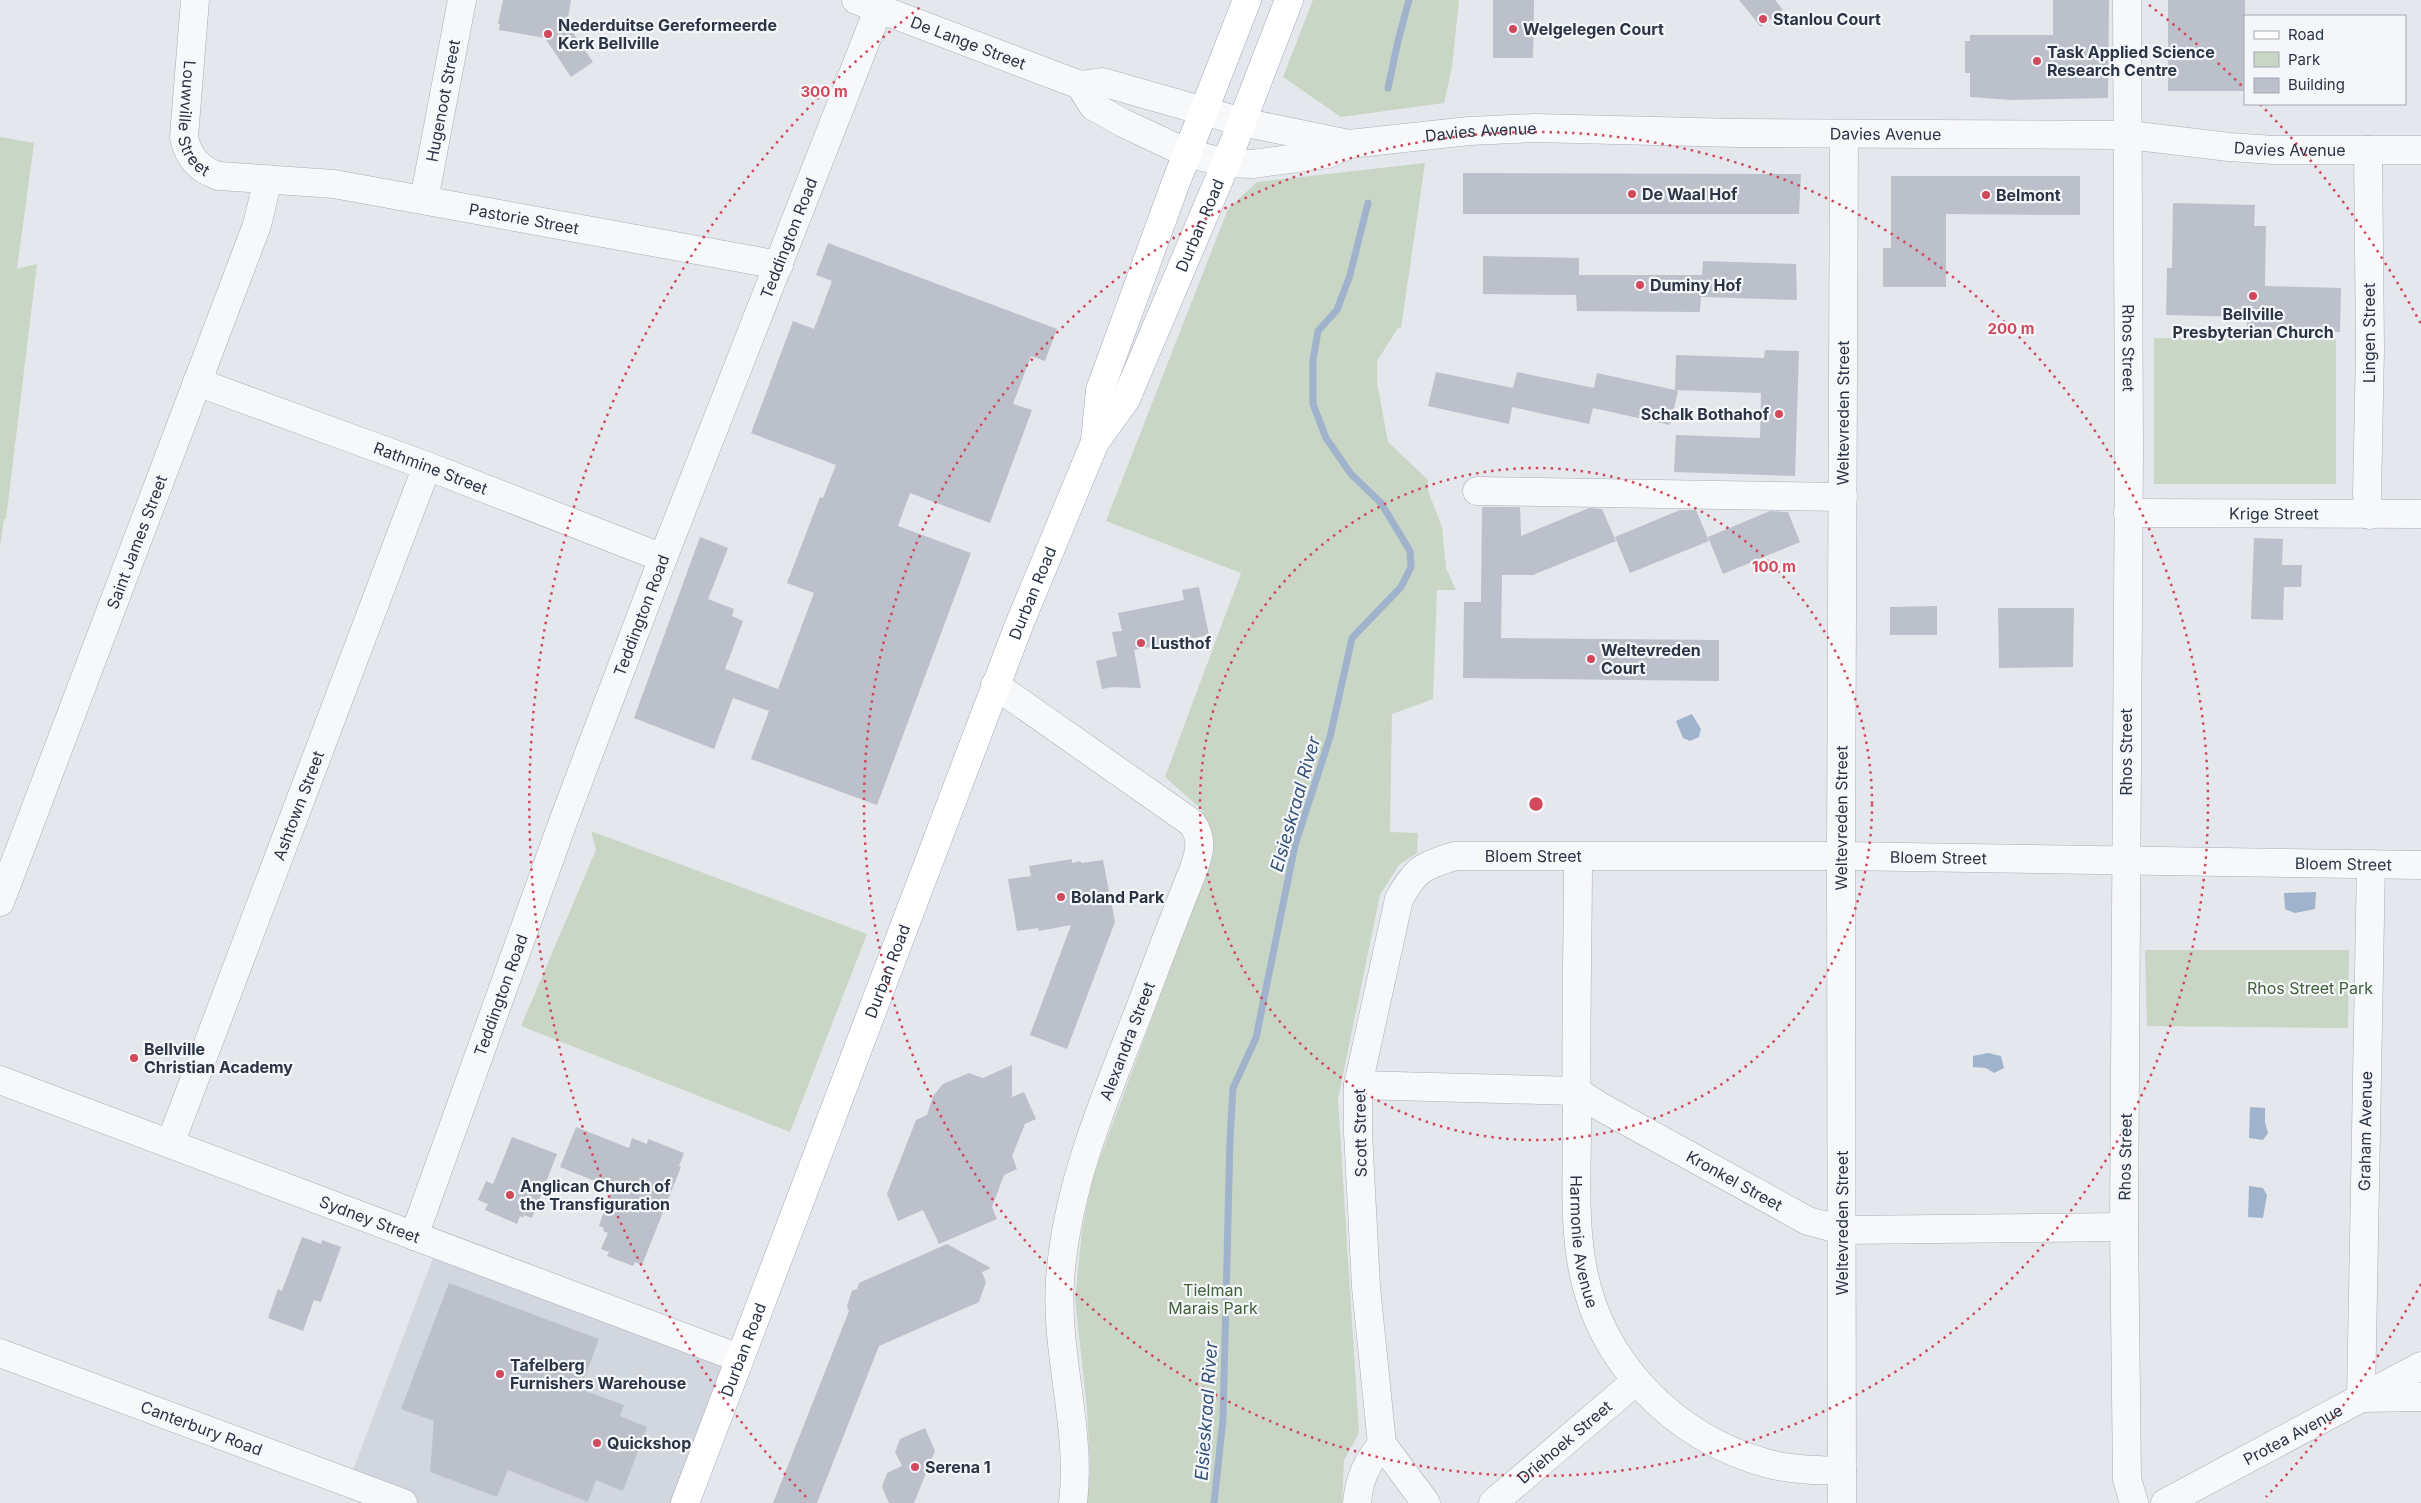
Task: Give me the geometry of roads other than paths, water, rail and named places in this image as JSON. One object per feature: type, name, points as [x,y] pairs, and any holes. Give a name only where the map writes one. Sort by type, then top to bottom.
[{"type":"main road","name":"Durban Road","points":[[1095,442],[1100,390],[1187,153],[1247,0]]},
{"type":"main road","name":"Durban Road","points":[[685,1503],[995,685],[1095,442],[1126,399],[1226,163],[1289,0]]},
{"type":"street","name":"Louwville Street","points":[[196,0],[184,137],[186,146],[195,162],[210,173],[219,176],[268,179]]},
{"type":"street","name":"Hugenoot Street","points":[[424,200],[462,0]]},
{"type":"street","name":"Rhos Street","points":[[2128,0],[2126,1166],[2124,1227],[2127,1479],[2134,1503]]},
{"type":"street","name":"De Lange Street","points":[[872,3],[1080,85],[1102,82],[1242,122]]},
{"type":"street","name":"Teddington Road","points":[[414,1236],[564,819],[663,558],[780,265],[872,3]]},
{"type":"street","points":[[1080,85],[1093,106],[1151,137],[1187,153]]},
{"type":"street","name":"Davies Avenue","points":[[1242,122],[1349,144],[1461,131],[1534,128],[1844,134],[2129,135],[2229,147],[2421,150]]},
{"type":"street","name":"Weltevreden Street","points":[[1842,1503],[1841,856],[1844,134]]},
{"type":"street","name":"Davies Avenue","points":[[1187,153],[1226,163],[1253,164],[1328,154],[1349,144]]},
{"type":"street","name":"Lingen Street","points":[[2368,150],[2370,349],[2367,494],[2369,515]]},
{"type":"street","name":"Pastorie Street","points":[[268,179],[334,184],[780,265]]},
{"type":"street","name":"Saint James Street","points":[[0,902],[257,225],[268,179]]},
{"type":"street","name":"Rathmine Street","points":[[197,382],[427,466],[663,558]]},
{"type":"street","name":"Ashtown Street","points":[[170,1144],[427,466]]},
{"type":"street","points":[[1477,491],[1843,497]]},
{"type":"street","name":"Krige Street","points":[[2128,513],[2421,514]]},
{"type":"street","name":"Alexandra Street","points":[[995,685],[1192,823],[1200,840],[1200,848],[1193,871],[1081,1165],[1066,1229],[1060,1282],[1059,1313],[1072,1440],[1075,1486],[1073,1503]]},
{"type":"street","name":"Bloem Street","points":[[1455,856],[1841,856],[2421,865]]},
{"type":"street","name":"Scott Street","points":[[1382,1444],[1366,1287],[1358,1085],[1399,899],[1412,877],[1429,864],[1455,856]]},
{"type":"street","name":"Harmonie Avenue","points":[[1578,857],[1576,1091],[1581,1260],[1586,1286],[1602,1328],[1620,1359],[1636,1380],[1674,1418],[1720,1446],[1771,1464],[1797,1469],[1842,1472]]},
{"type":"street","name":"Graham Avenue","points":[[2361,1398],[2371,864]]},
{"type":"street","name":"Sydney Street","points":[[0,1080],[740,1358]]},
{"type":"street","points":[[1358,1085],[1576,1091]]},
{"type":"street","name":"Kronkel Street","points":[[1576,1091],[1601,1107],[1801,1217],[1842,1230],[2124,1227]]},
{"type":"street","name":"Canterbury Road","points":[[0,1354],[402,1503]]},
{"type":"street","name":"Protea Avenue","points":[[2165,1503],[2421,1366]]},
{"type":"street","name":"Driehoek Street","points":[[1493,1503],[1636,1380]]},
{"type":"street","points":[[2361,1398],[2421,1397]]},
{"type":"street","points":[[1357,1503],[1361,1479],[1368,1461],[1382,1444],[1426,1503]]},
{"type":"water","points":[[1692,714],[1701,729],[1699,737],[1690,741],[1683,738],[1676,721]]},
{"type":"water","points":[[2316,892],[2315,909],[2295,913],[2285,909],[2284,893]]},
{"type":"water","points":[[1988,1053],[2001,1056],[2004,1068],[1994,1073],[1986,1068],[1973,1067],[1973,1056]]},
{"type":"water","points":[[2250,1107],[2265,1108],[2265,1122],[2268,1133],[2263,1140],[2249,1138]]},
{"type":"water","points":[[2249,1186],[2263,1188],[2267,1195],[2263,1218],[2248,1217]]},
{"type":"waterway","name":"Elsieskraal River","points":[[1388,88],[1409,0]]},
{"type":"waterway","name":"Elsieskraal River","points":[[1214,1503],[1223,1419],[1233,1088],[1256,1038],[1295,845],[1330,737],[1352,638],[1401,587],[1411,567],[1410,551],[1381,503],[1351,474],[1326,438],[1313,404],[1313,360],[1318,331],[1337,310],[1350,275],[1368,203]]},
{"type":"place","name":"Stanlou Court","points":[[1763,19]]},
{"type":"place","name":"Welgelegen Court","points":[[1513,29]]},
{"type":"place","name":"Nederduitse Gereformeerde Kerk Bellville","points":[[548,34]]},
{"type":"place","name":"Task Applied Science Research Centre","points":[[2037,61]]},
{"type":"place","name":"De Waal Hof","points":[[1632,194]]},
{"type":"place","name":"Belmont","points":[[1986,195]]},
{"type":"place","name":"Duminy Hof","points":[[1640,285]]},
{"type":"place","name":"Bellville Presbyterian Church","points":[[2253,296]]},
{"type":"place","name":"Schalk Bothahof","points":[[1779,414]]},
{"type":"place","name":"Lusthof","points":[[1141,643]]},
{"type":"place","name":"Weltevreden Court","points":[[1591,659]]},
{"type":"place","name":"Boland Park","points":[[1061,897]]},
{"type":"place","name":"Bellville Christian Academy","points":[[134,1058]]},
{"type":"place","name":"Anglican Church of the Transfiguration","points":[[510,1195]]},
{"type":"place","name":"Tafelberg Furnishers Warehouse","points":[[500,1374]]},
{"type":"place","name":"Quickshop","points":[[597,1443]]},
{"type":"place","name":"Serena 1","points":[[915,1467]]},
{"type":"park label","name":"Rhos Street Park","points":[[2310,988]]},
{"type":"park label","name":"Tielman Marais Park","points":[[1213,1299]]}]
